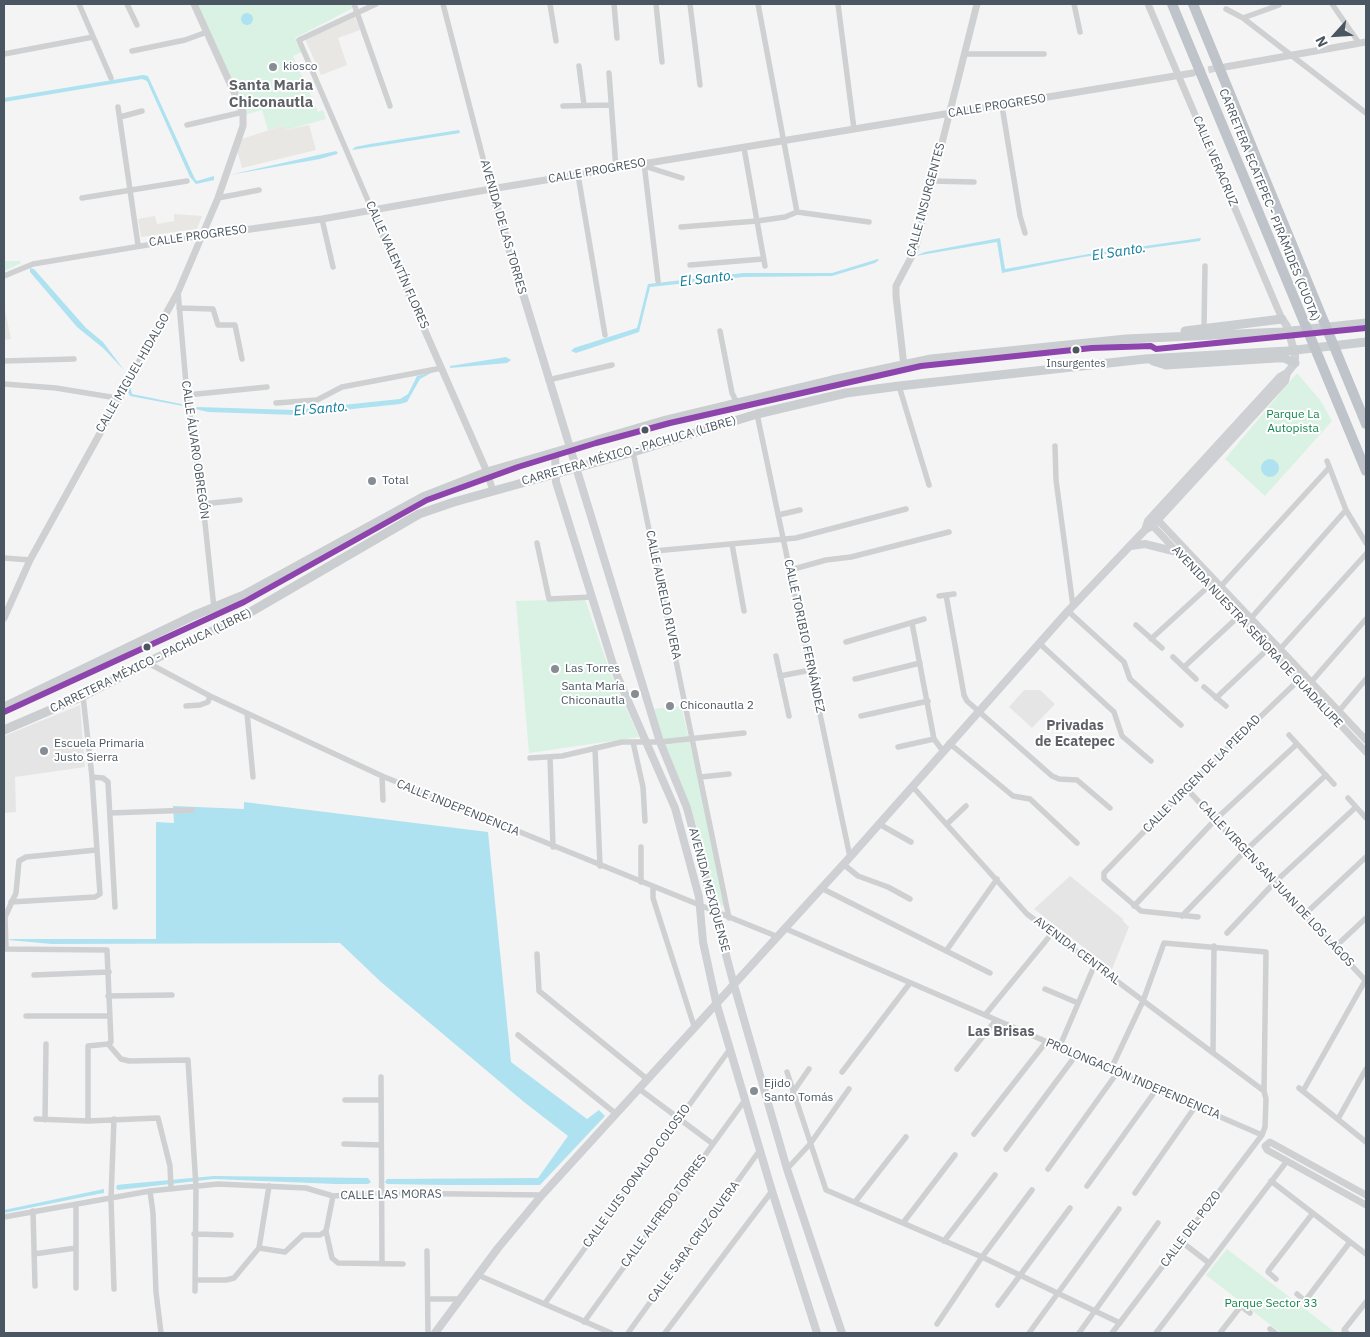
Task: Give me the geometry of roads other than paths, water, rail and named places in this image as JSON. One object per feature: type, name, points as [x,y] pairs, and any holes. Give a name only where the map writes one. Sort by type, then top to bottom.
[{"type":"highway","name":"CARRETERA ECATEPEC - PIRÁMIDES (CUOTA)","points":[[1172,4],[1366,471]]},
{"type":"highway","name":"CARRETERA ECATEPEC - PIRÁMIDES (CUOTA)","points":[[1193,4],[1366,424]]},
{"type":"main road","name":"AVENIDA DE LAS TORRES","points":[[491,189],[569,448]]},
{"type":"main road","points":[[434,1333],[542,1195],[850,857],[978,710],[1070,609],[1286,381],[1287,373],[1295,363],[1295,354],[1287,326],[1282,319],[1204,329],[1144,334],[1126,339]]},
{"type":"main road","name":"CARRETERA MÉXICO - PACHUCA (LIBRE)","points":[[4,707],[192,616],[251,591],[423,497],[487,472],[666,420],[832,380],[931,359],[1126,339],[1282,332],[1366,323]]},
{"type":"main road","name":"CARRETERA MÉXICO - PACHUCA (LIBRE)","points":[[4,730],[83,696],[242,617],[419,514],[757,414],[846,393],[899,386],[1145,359],[1287,351],[1366,342]]},
{"type":"main road","points":[[1145,359],[1166,365],[1276,358],[1284,358],[1295,363]]},
{"type":"main road","name":"AVENIDA MEXIQUENSE","points":[[569,448],[660,742],[687,808],[734,985],[787,1169],[842,1333]]},
{"type":"main road","name":"AVENIDA MEXIQUENSE","points":[[555,452],[556,482],[615,671],[675,808],[701,906],[703,942],[716,1002],[772,1191],[817,1333]]},
{"type":"main road","points":[[1131,546],[1145,544],[1177,552]]},
{"type":"street","points":[[78,4],[110,78]]},
{"type":"street","points":[[127,4],[137,25]]},
{"type":"street","points":[[187,125],[243,116],[208,32],[194,4]]},
{"type":"street","points":[[354,4],[390,106]]},
{"type":"street","points":[[358,13],[376,4]]},
{"type":"street","name":"AVENIDA DE LAS TORRES","points":[[443,4],[491,189]]},
{"type":"street","points":[[550,4],[556,41]]},
{"type":"street","points":[[614,4],[617,38]]},
{"type":"street","points":[[656,4],[662,62]]},
{"type":"street","points":[[690,4],[700,85]]},
{"type":"street","points":[[758,4],[797,212]]},
{"type":"street","points":[[838,4],[854,129]]},
{"type":"street","name":"CALLE INSURGENTES","points":[[904,366],[896,286],[915,250],[977,4]]},
{"type":"street","points":[[1074,4],[1080,32]]},
{"type":"street","name":"CALLE VERACRUZ","points":[[1148,4],[1282,319]]},
{"type":"street","points":[[1243,18],[1279,4]]},
{"type":"street","points":[[1332,4],[1363,42]]},
{"type":"street","points":[[1226,9],[1243,18],[1366,113]]},
{"type":"street","name":"CALLE VALENTÍN FLORES","points":[[358,13],[299,40],[487,472],[493,491]]},
{"type":"street","points":[[132,51],[184,40],[208,32]]},
{"type":"street","points":[[4,54],[93,37]]},
{"type":"street","points":[[1225,66],[1363,42]]},
{"type":"street","points":[[964,54],[1044,54]]},
{"type":"street","points":[[579,66],[584,105]]},
{"type":"street","points":[[609,73],[616,169]]},
{"type":"street","name":"CALLE PROGRESO","points":[[4,276],[33,264],[138,245],[322,219],[491,189],[1193,74]]},
{"type":"street","points":[[563,106],[610,105]]},
{"type":"street","points":[[1002,106],[1020,216],[1025,233]]},
{"type":"street","points":[[118,107],[138,245]]},
{"type":"street","points":[[120,117],[142,111]]},
{"type":"street","name":"CALLE MIGUEL HIDALGO","points":[[4,618],[30,560],[117,398],[178,292],[218,198],[243,116]]},
{"type":"street","points":[[744,148],[764,266]]},
{"type":"street","points":[[658,281],[644,165],[682,178]]},
{"type":"street","points":[[578,175],[605,335]]},
{"type":"street","points":[[82,198],[187,181]]},
{"type":"street","points":[[932,182],[974,182]]},
{"type":"street","points":[[218,198],[259,190]]},
{"type":"street","points":[[681,227],[757,221],[785,217],[797,212],[869,222]]},
{"type":"street","points":[[322,219],[333,267]]},
{"type":"street","points":[[690,265],[764,259]]},
{"type":"street","points":[[1204,329],[1205,266]]},
{"type":"street","name":"CALLE ÁLVARO OBREGÓN","points":[[178,292],[187,395],[203,504],[214,608]]},
{"type":"street","points":[[179,308],[213,309],[218,325],[235,326],[242,359]]},
{"type":"street","points":[[720,331],[732,393],[737,404]]},
{"type":"street","points":[[4,361],[74,359]]},
{"type":"street","points":[[548,380],[612,366]]},
{"type":"street","points":[[276,403],[317,400],[342,387],[409,376],[442,368]]},
{"type":"street","points":[[4,384],[56,388],[117,398]]},
{"type":"street","points":[[899,386],[929,484]]},
{"type":"street","points":[[187,395],[267,387]]},
{"type":"street","name":"CALLE TORIBIO FERNÁNDEZ","points":[[757,414],[850,857]]},
{"type":"street","points":[[1055,446],[1057,490],[1070,609],[1124,662],[1130,679],[1181,725]]},
{"type":"street","name":"CALLE AURELIO RIVERA","points":[[633,452],[729,918]]},
{"type":"street","points":[[1327,461],[1328,469],[1346,510],[1366,543]]},
{"type":"street","points":[[1222,585],[1328,469]]},
{"type":"street","points":[[203,504],[240,500]]},
{"type":"street","points":[[654,551],[783,539],[906,509]]},
{"type":"street","points":[[778,515],[800,510]]},
{"type":"street","points":[[1252,617],[1346,510]]},
{"type":"street","name":"AVENIDA NUESTRA SEÑORA DE GUADALUPE","points":[[1156,517],[1366,740]]},
{"type":"street","name":"AVENIDA NUESTRA SEÑORA DE GUADALUPE","points":[[1148,526],[1210,585],[1366,752]]},
{"type":"street","points":[[790,570],[826,560],[851,557],[949,532]]},
{"type":"street","points":[[537,543],[549,599],[592,597]]},
{"type":"street","points":[[732,544],[744,611]]},
{"type":"street","points":[[1281,648],[1366,554]]},
{"type":"street","points":[[4,558],[30,560]]},
{"type":"street","points":[[1151,638],[1210,585]]},
{"type":"street","points":[[939,596],[954,594]]},
{"type":"street","points":[[946,595],[964,695],[967,701],[1052,776],[1059,779],[1077,780],[1110,808]]},
{"type":"street","points":[[1184,667],[1239,616]]},
{"type":"street","points":[[846,642],[924,619]]},
{"type":"street","points":[[1312,681],[1366,619]]},
{"type":"street","points":[[912,623],[934,739],[942,751]]},
{"type":"street","points":[[1136,625],[1162,648]]},
{"type":"street","points":[[1039,643],[1114,712],[1122,736],[1151,761]]},
{"type":"street","points":[[1216,698],[1269,648]]},
{"type":"street","points":[[776,656],[789,716]]},
{"type":"street","points":[[1173,657],[1196,679]]},
{"type":"street","name":"CALLE INDEPENDENCIA","points":[[148,663],[210,696],[382,776],[776,936]]},
{"type":"street","points":[[855,679],[920,663]]},
{"type":"street","points":[[780,676],[811,670]]},
{"type":"street","name":"CALLE VIRGEN DE LA PIEDAD","points":[[1134,906],[1102,877],[1186,788],[1305,674]]},
{"type":"street","points":[[1339,711],[1366,679]]},
{"type":"street","points":[[1204,687],[1226,706]]},
{"type":"street","points":[[11,902],[98,897],[100,894],[92,777],[83,696]]},
{"type":"street","points":[[186,706],[200,705],[208,702],[210,696]]},
{"type":"street","points":[[862,716],[928,701]]},
{"type":"street","points":[[247,713],[253,777]]},
{"type":"street","points":[[530,758],[550,757],[633,742],[660,742],[744,733]]},
{"type":"street","points":[[1289,735],[1334,784]]},
{"type":"street","points":[[898,747],[934,739]]},
{"type":"street","points":[[633,742],[643,787],[645,821]]},
{"type":"street","points":[[949,743],[1013,796],[1030,800],[1077,843]]},
{"type":"street","points":[[1198,917],[1146,913],[1134,906],[1215,820],[1297,744]]},
{"type":"street","points":[[595,748],[600,866]]},
{"type":"street","points":[[550,757],[554,847]]},
{"type":"street","points":[[701,777],[729,774]]},
{"type":"street","points":[[382,776],[383,800]]},
{"type":"street","points":[[1182,916],[1245,851],[1326,776]]},
{"type":"street","points":[[92,777],[103,778],[108,782],[115,908]]},
{"type":"street","name":"AVENIDA CENTRAL","points":[[912,786],[1027,914],[1264,1091]]},
{"type":"street","name":"CALLE VIRGEN SAN JUAN DE LOS LAGOS","points":[[1186,788],[1366,980]]},
{"type":"street","points":[[1348,798],[1366,818]]},
{"type":"street","points":[[947,824],[966,806]]},
{"type":"street","points":[[1227,933],[1274,883],[1356,807]]},
{"type":"street","points":[[110,813],[192,810]]},
{"type":"street","points":[[878,824],[911,842]]},
{"type":"street","points":[[641,846],[641,882]]},
{"type":"street","points":[[96,850],[26,857],[19,861],[16,893],[5,917],[5,949],[107,950],[111,1042],[108,1044]]},
{"type":"street","points":[[1304,915],[1366,857]]},
{"type":"street","points":[[843,864],[858,876],[888,887],[910,899]]},
{"type":"street","points":[[946,951],[997,879]]},
{"type":"street","points":[[653,887],[653,898],[694,1026]]},
{"type":"street","points":[[821,888],[990,973]]},
{"type":"street","points":[[1335,947],[1366,918]]},
{"type":"street","name":"PROLONGACIÓN INDEPENDENCIA","points":[[784,928],[1262,1135]]},
{"type":"street","points":[[985,1015],[1053,932]]},
{"type":"street","points":[[1111,1069],[1143,1001],[1164,942],[1266,952],[1264,1091],[1266,1118],[1262,1135]]},
{"type":"street","points":[[1213,1053],[1214,946]]},
{"type":"street","points":[[537,954],[539,991],[647,1079]]},
{"type":"street","points":[[1059,1048],[1095,964]]},
{"type":"street","points":[[34,975],[109,972]]},
{"type":"street","points":[[1366,980],[1301,1090],[1366,1142]]},
{"type":"street","points":[[842,1072],[910,982]]},
{"type":"street","points":[[1045,989],[1078,1003]]},
{"type":"street","points":[[108,996],[172,995]]},
{"type":"street","points":[[26,1016],[109,1016]]},
{"type":"street","points":[[958,1069],[996,1020]]},
{"type":"street","points":[[518,1035],[615,1113]]},
{"type":"street","points":[[974,1134],[1046,1042]]},
{"type":"street","points":[[45,1120],[46,1044]]},
{"type":"street","points":[[88,1121],[88,1046],[108,1044]]},
{"type":"street","points":[[108,1044],[121,1059],[188,1060],[196,1187],[194,1234],[195,1291]]},
{"type":"street","name":"CALLE LUIS DONALDO COLOSIO","points":[[546,1303],[730,1049]]},
{"type":"street","points":[[1006,1149],[1076,1055]]},
{"type":"street","points":[[793,1092],[809,1069]]},
{"type":"street","points":[[1338,1119],[1366,1069]]},
{"type":"street","points":[[787,1072],[826,1190],[982,1257],[1059,1292],[1120,1323]]},
{"type":"street","points":[[1048,1169],[1117,1073]]},
{"type":"street","points":[[381,1077],[380,1193],[382,1264]]},
{"type":"street","points":[[638,1088],[678,1120],[713,1144]]},
{"type":"street","points":[[787,1169],[810,1144],[849,1089]]},
{"type":"street","points":[[1087,1186],[1156,1090]]},
{"type":"street","points":[[345,1100],[380,1100]]},
{"type":"street","name":"CALLE ALFREDO TORRES","points":[[584,1322],[745,1100]]},
{"type":"street","points":[[1135,1193],[1195,1107]]},
{"type":"street","points":[[36,1120],[88,1121],[158,1118],[170,1166],[171,1189]]},
{"type":"street","points":[[114,1120],[111,1199],[114,1289]]},
{"type":"street","name":"CALLE DEL POZO","points":[[1112,1333],[1262,1135]]},
{"type":"street","points":[[855,1202],[906,1137]]},
{"type":"street","points":[[1366,1195],[1270,1142],[1265,1146],[1267,1150],[1366,1204]]},
{"type":"street","points":[[344,1144],[381,1145]]},
{"type":"street","name":"CALLE SARA CRUZ OLVERA","points":[[628,1333],[760,1150]]},
{"type":"street","points":[[903,1223],[956,1155]]},
{"type":"street","points":[[1156,1333],[1287,1161]]},
{"type":"street","points":[[944,1241],[995,1175]]},
{"type":"street","points":[[1271,1181],[1366,1254]]},
{"type":"street","name":"CALLE LAS MORAS","points":[[4,1218],[33,1211],[150,1191],[218,1184],[306,1188],[333,1196],[380,1193],[542,1195]]},
{"type":"street","points":[[195,1280],[226,1280],[234,1278],[259,1248],[269,1186]]},
{"type":"street","points":[[937,1324],[982,1257],[1032,1190]]},
{"type":"street","points":[[150,1191],[153,1213],[156,1292],[161,1333]]},
{"type":"street","points":[[665,1333],[772,1191]]},
{"type":"street","points":[[333,1196],[326,1231],[334,1261],[403,1264]]},
{"type":"street","points":[[76,1204],[76,1288]]},
{"type":"street","points":[[998,1305],[1070,1208]]},
{"type":"street","points":[[1029,1333],[1119,1209]]},
{"type":"street","points":[[33,1211],[35,1286]]},
{"type":"street","points":[[1276,1279],[1268,1272],[1269,1270],[1312,1213]]},
{"type":"street","points":[[1079,1333],[1158,1223]]},
{"type":"street","points":[[259,1248],[286,1252],[303,1235],[320,1235],[326,1231]]},
{"type":"street","points":[[194,1234],[231,1235]]},
{"type":"street","points":[[1297,1294],[1305,1300],[1350,1242]]},
{"type":"street","points":[[1187,1246],[1209,1263]]},
{"type":"street","points":[[34,1254],[76,1248]]},
{"type":"street","points":[[427,1251],[428,1333]]},
{"type":"street","points":[[478,1275],[546,1303],[611,1333]]},
{"type":"street","points":[[428,1299],[459,1300]]},
{"type":"street","points":[[1348,1333],[1344,1330],[1366,1302]]},
{"type":"street","points":[[1220,1333],[1241,1306],[1250,1313]]},
{"type":"water","points":[[247,13],[253,19],[247,25],[241,19]]},
{"type":"water","points":[[143,75],[148,76],[195,179],[197,181],[214,176],[214,180],[196,184],[190,177],[147,81],[142,79],[4,102],[4,98]]},
{"type":"water","points":[[459,130],[460,133],[352,150],[355,147],[370,144]]},
{"type":"water","points":[[336,151],[337,154],[320,159],[229,175]]},
{"type":"water","name":"El Santo.","points":[[1000,238],[1005,269],[1089,254],[1201,238],[1200,241],[1083,257],[1002,273],[997,242],[915,256],[925,252]]},
{"type":"water","name":"El Santo.","points":[[878,259],[875,263],[832,276],[743,277],[650,287],[639,332],[576,353],[571,351],[574,348],[637,328],[648,284],[743,273],[832,273]]},
{"type":"water","points":[[30,268],[34,269],[86,328],[103,342],[124,370],[103,348],[77,327],[30,272]]},
{"type":"water","points":[[506,357],[511,360],[507,363],[450,368],[450,366]]},
{"type":"water","name":"El Santo.","points":[[433,372],[420,379],[407,402],[400,404],[296,415],[208,412],[195,409],[197,407],[295,410],[400,399],[408,394],[417,376]]},
{"type":"water","points":[[130,386],[132,394],[183,406],[130,396],[127,390]]},
{"type":"water","points":[[1270,459],[1276,462],[1279,468],[1276,474],[1270,477],[1264,474],[1261,468],[1264,462]]},
{"type":"water","points":[[244,802],[488,832],[511,1062],[587,1119],[599,1110],[605,1116],[540,1185],[387,1184],[385,1182],[387,1179],[538,1178],[568,1136],[524,1102],[381,982],[340,943],[52,944],[8,940],[156,939],[156,822],[174,823],[173,806],[244,809]]},
{"type":"water","points":[[214,1176],[368,1178],[371,1182],[368,1184],[336,1184],[214,1179],[118,1190],[116,1188],[117,1185]]},
{"type":"water","points":[[104,1189],[104,1193],[4,1213],[4,1210]]},
{"type":"tunnel","points":[[1198,72],[1222,67]]},
{"type":"place","name":"kiosco","points":[[273,67]]},
{"type":"place","name":"Insurgentes","points":[[1076,350]]},
{"type":"place","name":"Total","points":[[372,481]]},
{"type":"place","name":"Las Torres","points":[[555,669]]},
{"type":"place","name":"Santa María Chiconautla","points":[[635,694]]},
{"type":"place","name":"Chiconautla 2","points":[[670,706]]},
{"type":"place","name":"Escuela Primaria Justo Sierra","points":[[44,751]]},
{"type":"place","name":"Ejido Santo Tomás","points":[[754,1091]]},
{"type":"district","name":"Santa Maria Chiconautla","points":[[271,94]]},
{"type":"district","name":"Privadas de Ecatepec","points":[[1075,734]]},
{"type":"district","name":"Las Brisas","points":[[1001,1032]]},
{"type":"park label","name":"Parque La Autopista","points":[[1293,422]]},
{"type":"park label","name":"Parque Sector 33","points":[[1271,1304]]}]
